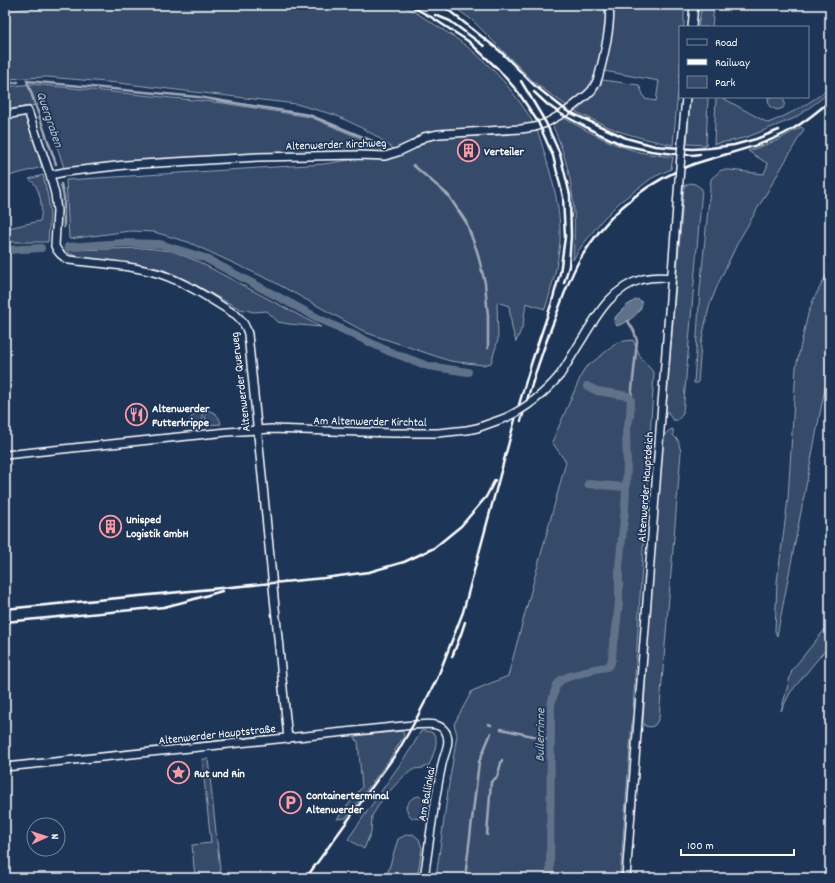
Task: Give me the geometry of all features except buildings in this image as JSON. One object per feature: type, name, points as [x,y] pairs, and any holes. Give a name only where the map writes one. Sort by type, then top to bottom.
[{"type":"street","name":"Altenwerder Kirchweg","points":[[50,175],[125,165],[258,157],[359,155],[385,156],[413,145],[424,137],[440,134],[535,127],[562,114],[592,90],[599,75],[609,28],[609,5]]},
{"type":"street","points":[[692,26],[694,5]]},
{"type":"street","name":"Altenwerder Hauptdeich","points":[[626,878],[686,98]]},
{"type":"street","name":"Altenwerder Querweg","points":[[5,115],[28,111],[50,175],[56,202],[57,220],[55,246],[61,256],[69,260],[134,268],[168,277],[236,315],[242,321],[246,329],[248,334],[288,739]]},
{"type":"street","name":"Am Altenwerder Kirchtal","points":[[5,455],[257,430],[421,434],[467,430],[505,418],[520,410],[548,388],[560,375],[604,305],[626,286],[643,279],[655,277],[671,278]]},
{"type":"street","name":"Altenwerder Hauptstraße","points":[[5,767],[432,724]]},
{"type":"street","name":"Am Ballinkai","points":[[424,878],[437,787],[448,741],[444,729],[432,724]]},
{"type":"green space","points":[[63,5],[401,5],[415,12],[461,42],[486,63],[508,86],[527,112],[535,126],[550,172],[558,206],[560,232],[556,267],[545,309],[526,303],[523,325],[516,342],[512,328],[509,306],[497,302],[498,340],[491,363],[483,365],[450,361],[367,333],[272,281],[188,242],[154,232],[130,231],[69,239],[66,180],[324,164],[398,152],[376,136],[335,115],[296,104],[118,83],[47,77],[5,79],[5,11]]},
{"type":"green space","points":[[451,5],[604,5],[607,18],[603,46],[598,68],[590,90],[567,106],[535,83],[472,20]]},
{"type":"green space","points":[[613,5],[684,5],[684,26],[679,26],[679,81],[673,145],[644,139],[623,132],[576,112],[597,89],[603,80],[639,85],[645,99],[656,101],[659,81],[604,71]]},
{"type":"green space","points":[[702,5],[714,5],[712,26],[698,26]]},
{"type":"green space","points":[[31,84],[223,103],[310,117],[381,147],[383,152],[326,153],[124,163],[64,168],[43,104],[5,110],[5,87]]},
{"type":"green space","points":[[830,88],[830,91],[821,99],[795,118],[750,136],[714,144],[716,98],[723,98],[768,123],[785,116],[815,99]]},
{"type":"green space","points":[[690,98],[708,98],[706,145],[687,144]]},
{"type":"green space","points":[[768,98],[783,98],[784,100],[783,108],[777,110],[769,106]]},
{"type":"green space","points":[[26,115],[42,167],[5,177],[5,118]]},
{"type":"green space","points":[[564,118],[621,146],[640,152],[673,157],[671,169],[652,178],[620,202],[602,220],[578,251],[573,260],[574,207],[572,190],[565,158],[552,124]]},
{"type":"green space","points":[[801,127],[804,129],[738,242],[719,282],[710,304],[701,344],[698,383],[694,383],[700,289],[711,179],[721,170],[764,174],[768,164],[748,151],[778,140]]},
{"type":"green space","points":[[43,175],[50,214],[48,242],[5,242],[5,219],[8,228],[40,221],[41,203],[39,194],[36,186],[29,179]]},
{"type":"green space","points":[[690,183],[695,184],[702,189],[683,413],[678,420],[673,420],[666,408],[684,186]]},
{"type":"green space","points":[[145,248],[172,251],[197,261],[321,327],[278,322],[267,311],[254,312],[240,309],[162,269],[77,257],[67,252],[71,250]]},
{"type":"green space","points":[[830,269],[830,365],[777,636],[775,631],[777,582],[788,499],[796,367],[808,314],[814,298]]},
{"type":"green space","points":[[633,340],[641,358],[654,373],[633,709],[620,878],[436,878],[457,735],[454,724],[472,691],[508,676],[566,462],[552,442],[584,369],[618,342]]},
{"type":"green space","points":[[202,410],[203,425],[189,427],[189,421],[192,416]]},
{"type":"green space","points":[[205,410],[211,411],[215,414],[219,418],[221,424],[206,425]]},
{"type":"green space","points":[[673,429],[673,435],[678,440],[681,452],[659,718],[655,725],[651,727],[645,726],[643,722],[651,595],[663,439],[667,432]]},
{"type":"green space","points":[[830,623],[830,644],[790,693],[781,711],[792,670]]},
{"type":"green space","points":[[403,731],[404,736],[389,760],[346,818],[337,819],[362,787],[358,741],[355,740],[355,736]]},
{"type":"green space","points":[[421,731],[431,732],[436,737],[435,749],[429,765],[423,768],[414,769],[403,777],[383,798],[372,816],[371,832],[364,849],[348,839],[412,747]]},
{"type":"green space","points":[[202,759],[208,759],[221,878],[195,878],[192,845],[211,843]]},
{"type":"green space","points":[[420,796],[426,800],[426,807],[422,818],[415,819],[409,815],[406,807],[411,799]]},
{"type":"green space","points":[[413,834],[419,839],[422,848],[417,878],[386,878],[398,839],[406,835]]},
{"type":"shaded area","points":[[637,299],[642,302],[642,305],[637,313],[631,319],[617,326],[614,322],[616,316],[626,306]]},
{"type":"waterway","points":[[56,164],[27,81],[198,97],[309,115],[375,142],[384,148]]},
{"type":"waterway","points":[[5,84],[18,82]]},
{"type":"waterway","points":[[413,165],[448,195],[466,222],[477,251],[485,283],[488,316],[488,348]]},
{"type":"waterway","name":"Quergraben","points":[[61,184],[64,197],[64,227]]},
{"type":"waterway","points":[[68,247],[123,243],[160,244],[205,258],[318,318],[388,351],[428,366],[468,372]]},
{"type":"waterway","points":[[5,250],[41,248]]},
{"type":"waterway","points":[[628,321],[634,331],[637,341],[631,399]]},
{"type":"waterway","name":"Bullerrinne","points":[[550,878],[551,705],[556,686],[561,680],[610,665],[619,601],[619,567],[625,509],[627,465],[626,432],[630,416],[631,399],[628,396],[597,391],[587,386]]},
{"type":"waterway","name":"Bullerrinne","points":[[588,484],[625,487]]},
{"type":"waterway","points":[[501,729],[551,740]]},
{"type":"waterway","points":[[465,878],[479,762],[491,733]]},
{"type":"waterway","points":[[487,835],[491,782],[497,777],[502,760]]},
{"type":"railway","points":[[306,878],[398,751],[437,679],[463,612],[520,401],[560,273],[565,237],[563,197],[553,156],[538,122],[518,92],[498,69],[468,41],[431,17],[409,5]]},
{"type":"railway","points":[[442,5],[500,51],[534,85],[567,111],[626,138],[655,146],[692,149],[734,145],[756,139],[779,130]]},
{"type":"railway","points":[[435,15],[450,21],[484,46]]},
{"type":"railway","points":[[521,81],[546,123],[560,154],[570,195],[571,236],[569,266],[564,283]]},
{"type":"railway","points":[[534,92],[548,105],[561,114],[623,145],[674,154],[700,154]]},
{"type":"railway","points":[[521,421],[543,350],[572,275],[590,244],[611,218],[623,206],[649,186],[663,178],[694,164],[780,136],[801,124],[830,101]]},
{"type":"railway","points":[[5,609],[324,578],[369,572],[404,562],[434,548],[461,526],[486,497],[495,480]]},
{"type":"railway","points":[[5,622],[164,607],[222,591]]},
{"type":"railway","points":[[452,657],[465,622]]},
{"type":"place","name":"Verteiler","points":[[469,151]]},
{"type":"place","name":"Altenwerder Futterkrippe","points":[[137,415]]},
{"type":"place","name":"Unisped Logistik GmbH","points":[[111,526]]},
{"type":"place","name":"Rut und Rin","points":[[179,773]]},
{"type":"place","name":"Containerterminal Altenwerder","points":[[290,802]]}]
